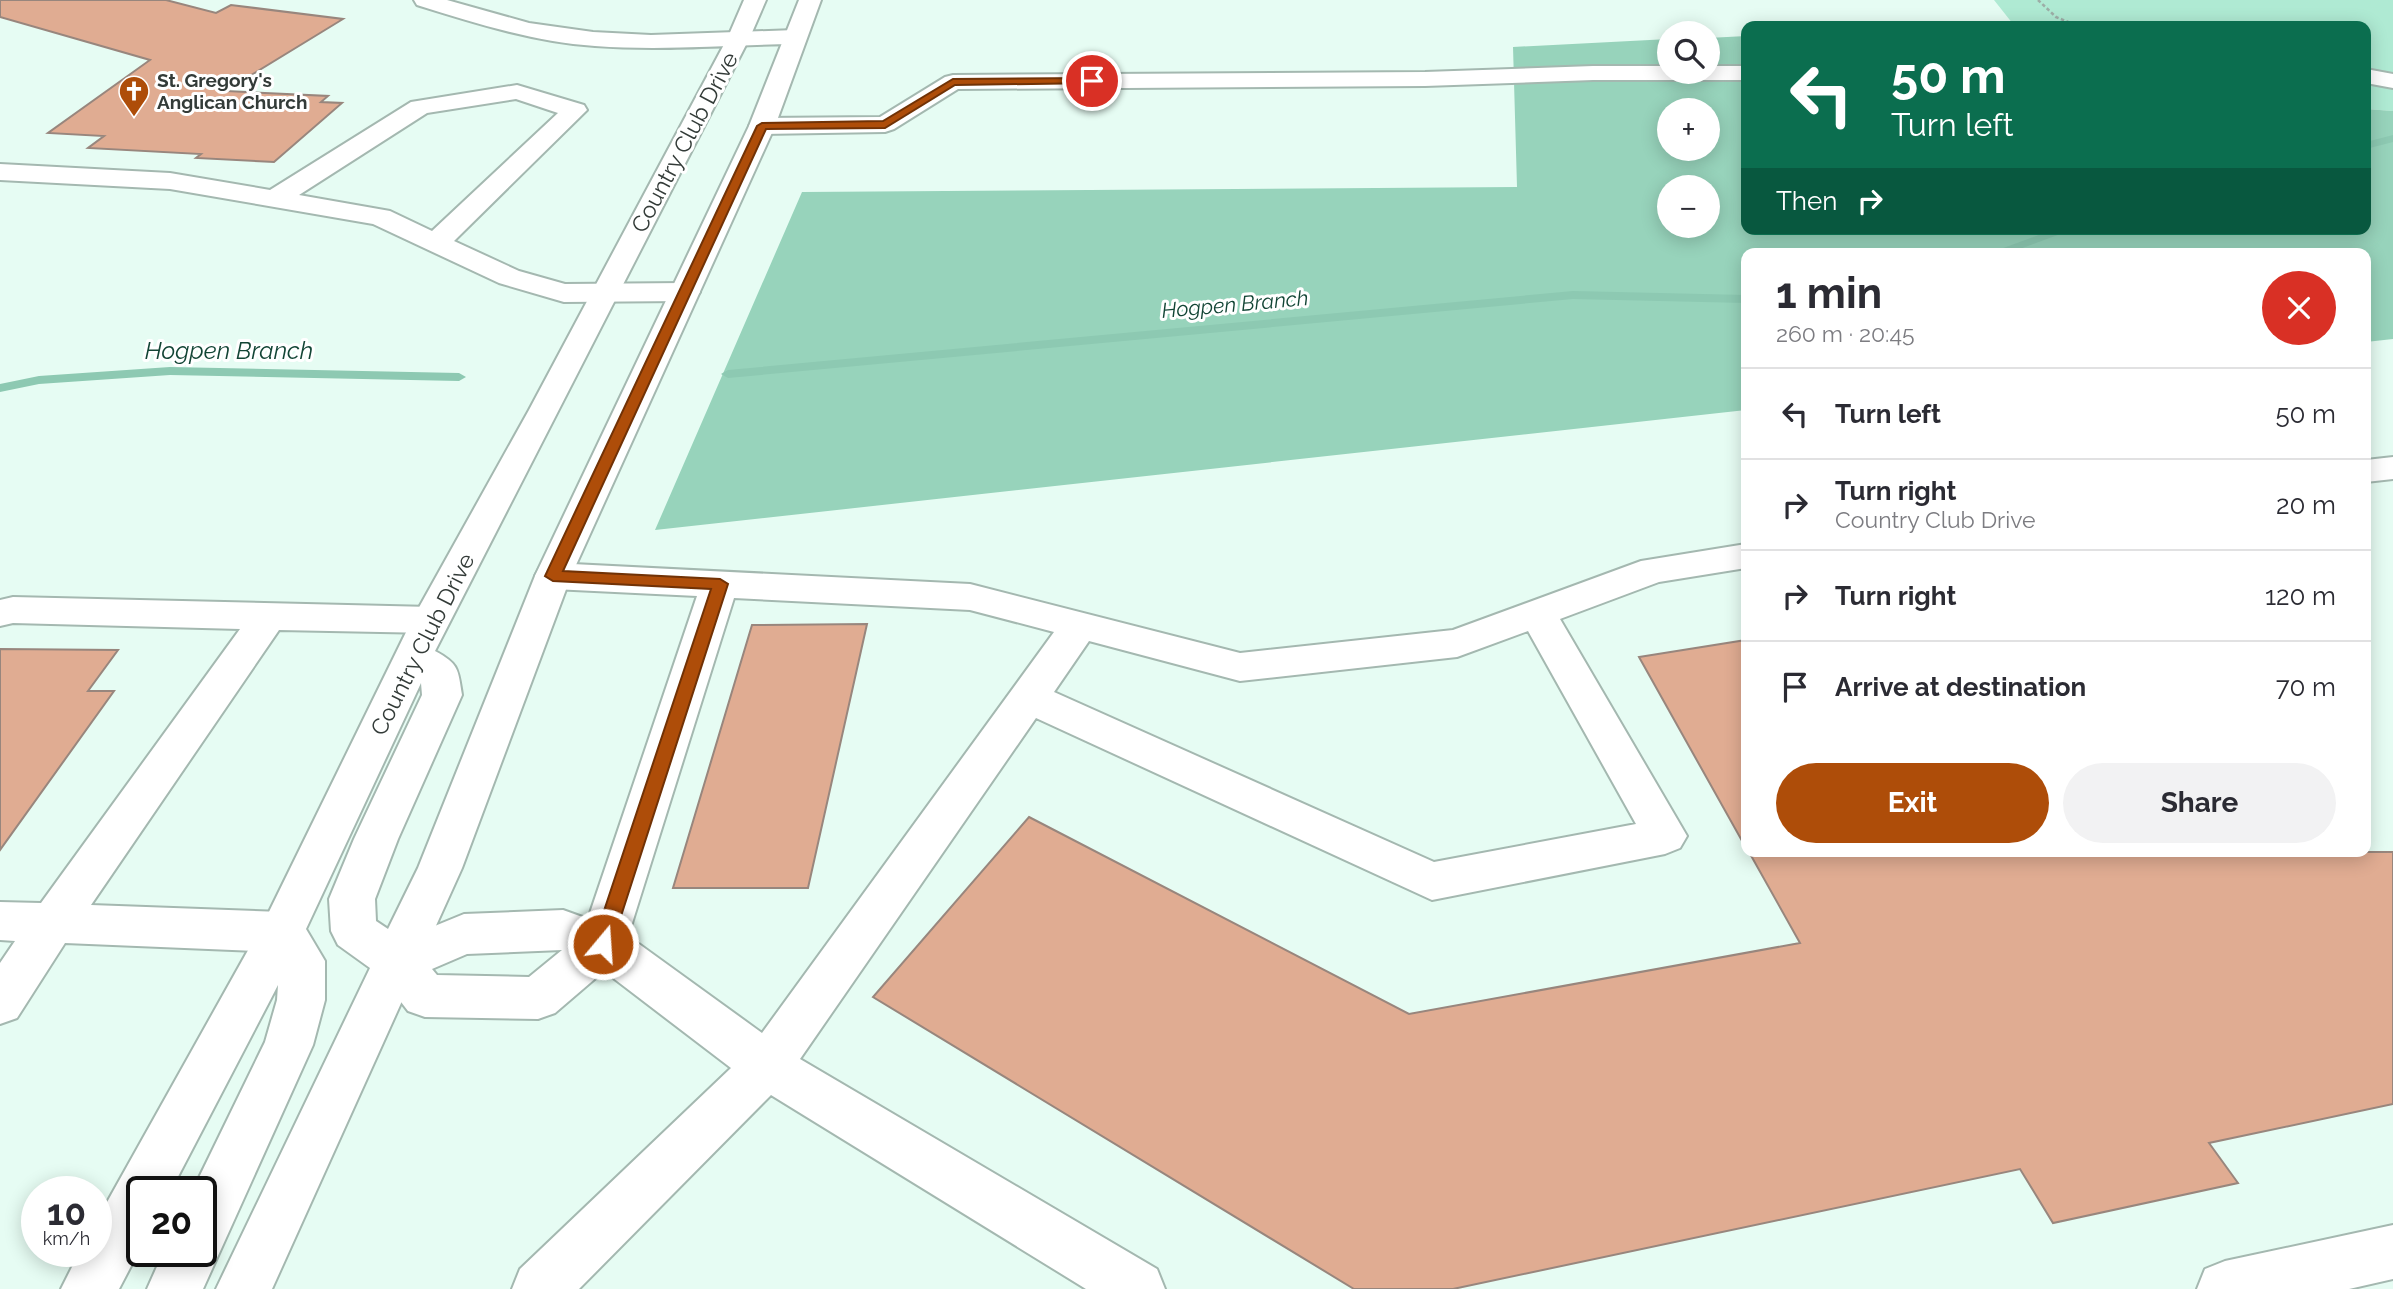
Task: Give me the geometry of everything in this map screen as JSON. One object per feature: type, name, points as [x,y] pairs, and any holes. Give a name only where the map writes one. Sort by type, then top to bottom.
[{"type":"main road","points":[[425,0],[509,25],[566,36],[621,40],[795,37]]},
{"type":"main road","name":"Country Club Drive","points":[[89,1289],[282,932],[422,639],[545,410],[739,37],[755,0]]},
{"type":"main road","points":[[244,1289],[440,868],[553,576],[762,126],[810,0]]},
{"type":"main road","points":[[762,126],[885,124],[953,82],[1425,79],[1594,73],[1741,73]]},
{"type":"main road","points":[[2371,77],[2393,81]]},
{"type":"main road","points":[[274,199],[420,107],[517,92],[575,110],[435,243]]},
{"type":"main road","points":[[0,172],[170,181],[380,217],[509,278],[564,293],[685,292]]},
{"type":"main road","points":[[2371,470],[2393,468]]},
{"type":"main road","points":[[553,576],[970,597],[1240,667],[1457,643],[1654,570],[1741,557]]},
{"type":"main road","points":[[0,613],[13,610],[270,616],[422,639],[439,671],[442,695],[376,839],[352,899],[354,931],[398,962],[425,996],[538,998],[603,944],[720,584]]},
{"type":"main road","points":[[1028,698],[1432,881],[1665,836],[1537,613]]},
{"type":"main road","points":[[0,1003],[53,923],[270,616]]},
{"type":"main road","points":[[540,1289],[767,1066],[1080,625]]},
{"type":"main road","points":[[0,921],[282,932],[302,961],[302,1000],[289,1045],[217,1198]]},
{"type":"main road","points":[[398,962],[464,934],[563,930],[603,944],[767,1066],[1138,1289]]},
{"type":"main road","points":[[2225,1289],[2393,1252]]},
{"type":"main road","points":[[175,1289],[185,1267]]},
{"type":"path","points":[[2038,0],[2056,16],[2067,21]]},
{"type":"green space","points":[[1994,0],[2393,0],[2393,111],[2371,109],[2371,21],[2011,21]]},
{"type":"green space","points":[[1741,36],[1741,235],[2371,235],[2371,109],[2393,111],[2393,339],[2371,341],[2371,248],[1741,248],[1741,411],[655,530],[802,192],[1517,187],[1513,47],[1657,40],[1657,84],[1720,84],[1720,37]]},
{"type":"building","points":[[0,0],[166,0],[216,13],[231,5],[343,19],[225,91],[328,96],[321,102],[342,103],[274,162],[196,158],[201,154],[88,148],[104,136],[48,133],[150,60],[0,17]]},
{"type":"building","points":[[867,624],[808,888],[673,888],[752,625]]},
{"type":"building","points":[[1741,641],[1741,839],[1639,657]]},
{"type":"building","points":[[0,649],[118,650],[88,691],[114,691],[0,850]]},
{"type":"building","points":[[1029,817],[1409,1014],[1800,943],[1752,857],[2371,857],[2371,852],[2393,852],[2393,1104],[2209,1143],[2238,1183],[2053,1223],[2020,1169],[1453,1289],[1354,1289],[873,997]]},
{"type":"waterway","name":"Hogpen Branch","points":[[2371,145],[2393,138]]},
{"type":"waterway","name":"Hogpen Branch","points":[[2011,248],[2050,235]]},
{"type":"waterway","name":"Hogpen Branch","points":[[728,374],[1573,295],[1741,299]]},
{"type":"waterway","name":"Hogpen Branch","points":[[0,388],[39,380],[170,371],[459,377]]},
{"type":"place","name":"St. Gregory's Anglican Church","points":[[134,118]]},
{"type":"route","points":[[603,944],[720,584],[553,576],[762,126],[885,124],[953,82],[1092,81]]}]
